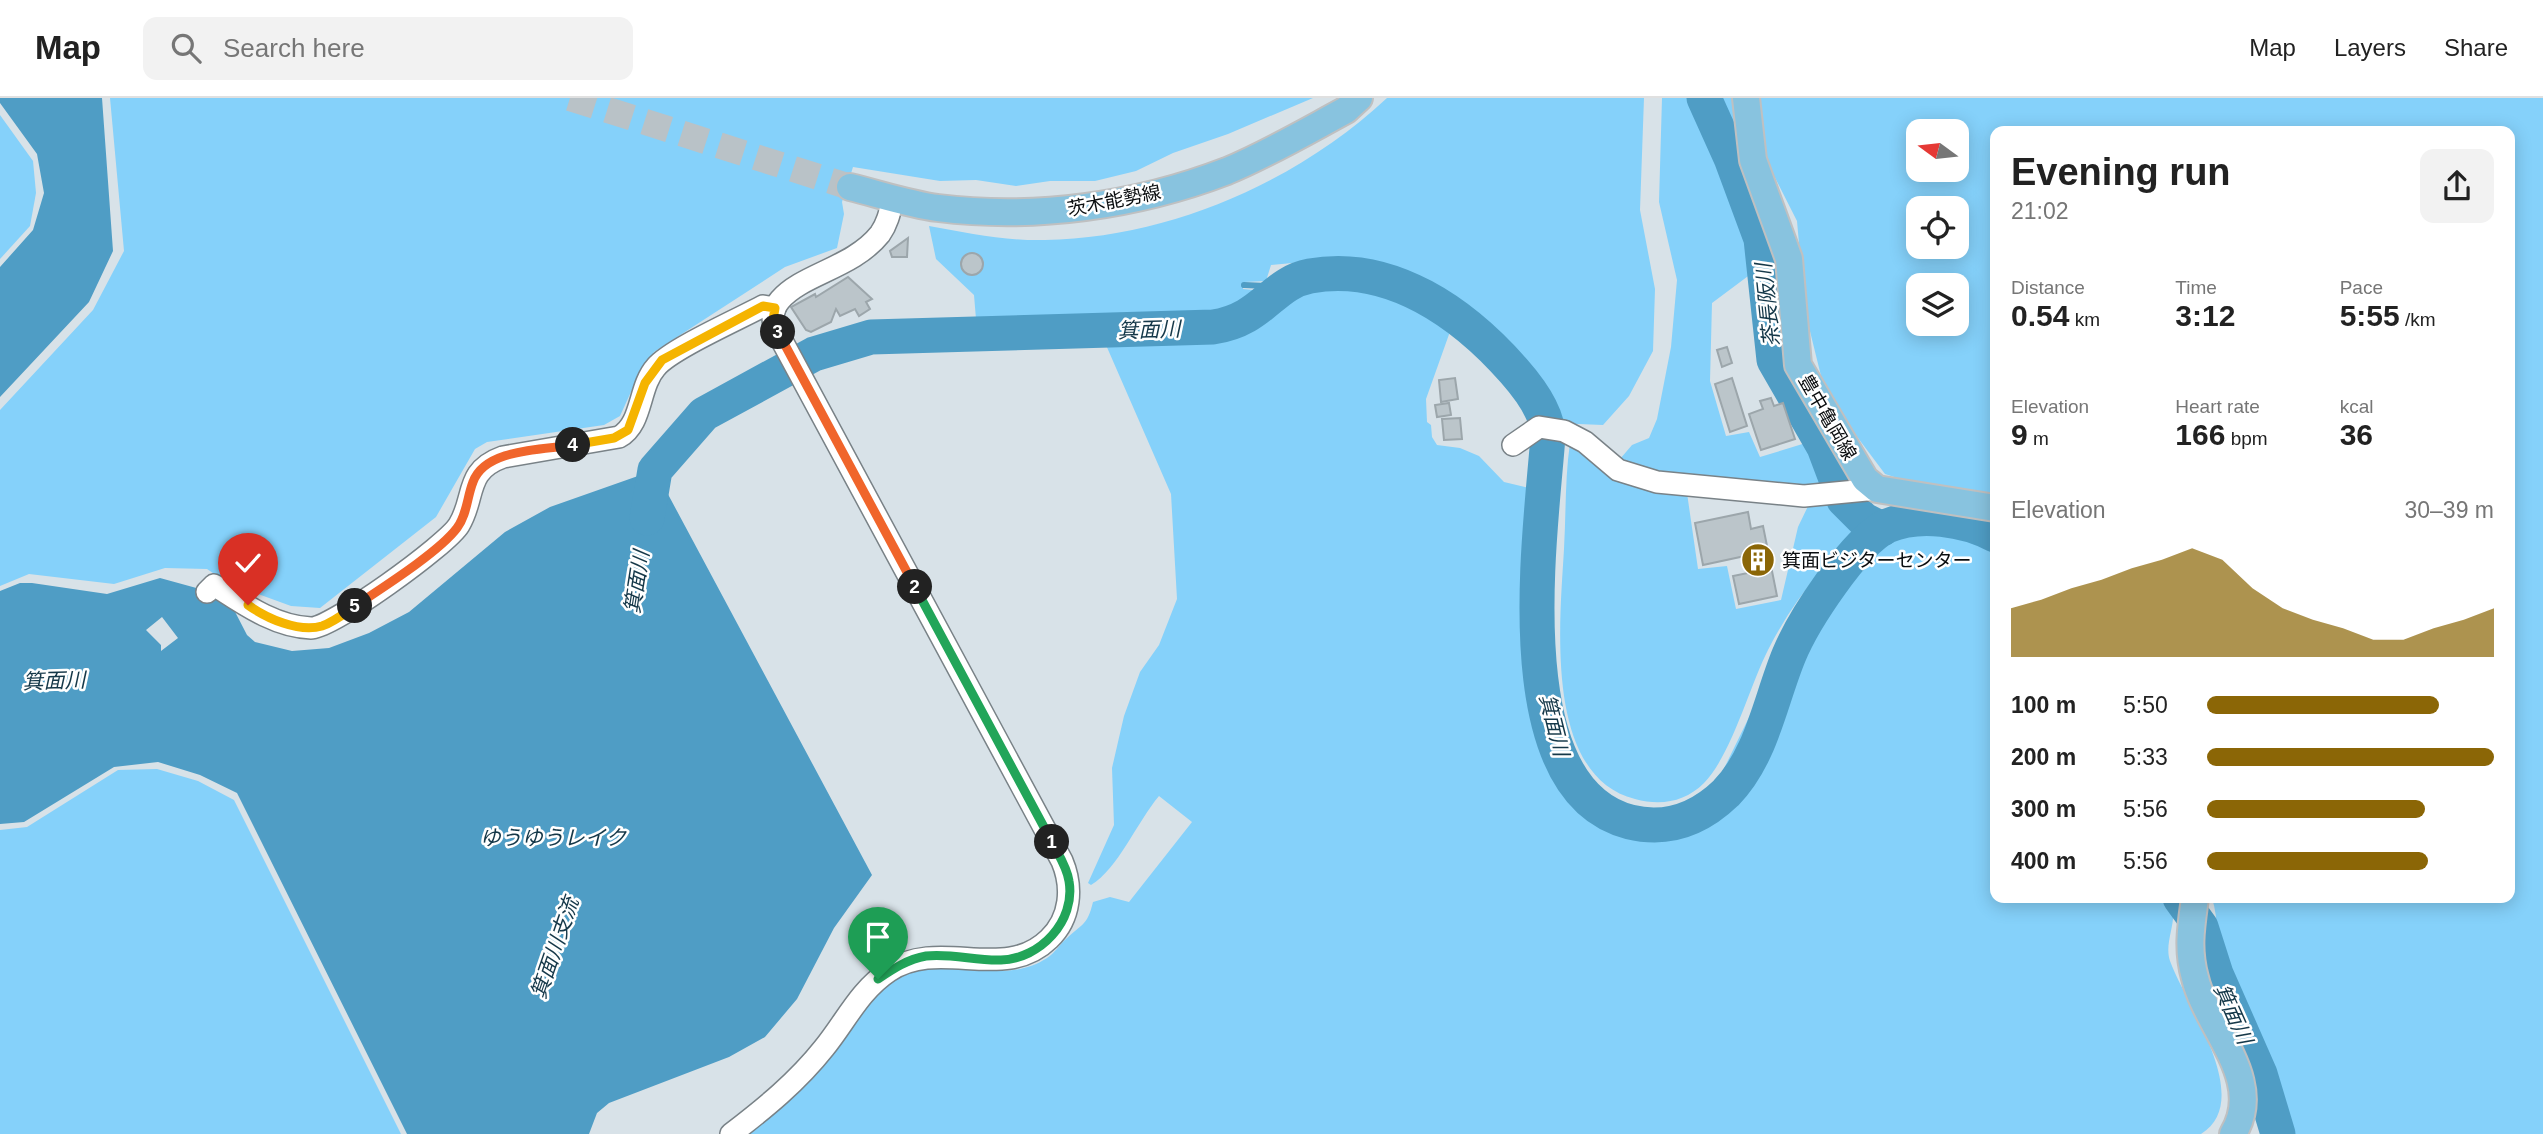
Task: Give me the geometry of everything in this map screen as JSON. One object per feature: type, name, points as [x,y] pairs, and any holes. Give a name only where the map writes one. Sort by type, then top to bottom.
[{"type":"main road","name":"茨木能勢線","points":[[850,187],[968,211],[1031,212],[1143,197],[1191,183],[1255,159],[1346,110],[1359,98]]},
{"type":"main road","name":"豊中亀岡線","points":[[1746,98],[1753,160],[1789,259],[1797,365],[1865,479],[1877,489]]},
{"type":"main road","points":[[1877,489],[1990,507]]},
{"type":"main road","points":[[2194,903],[2188,938],[2195,980],[2238,1071],[2244,1102],[2239,1124],[2233,1134]]},
{"type":"street","points":[[731,1134],[795,1082],[825,1047],[864,992],[888,972],[926,956],[1002,960],[1032,952],[1051,938],[1060,926],[1070,892],[1062,861],[775,326],[775,308],[785,295],[852,259],[869,246],[884,228],[899,199]]},
{"type":"street","points":[[207,592],[214,585],[273,619],[309,628],[324,626],[397,578],[454,531],[462,519],[473,480],[489,463],[503,457],[624,434],[631,426],[645,383],[662,360],[763,306],[775,308]]},
{"type":"street","points":[[1513,445],[1539,427],[1564,431],[1585,442],[1612,466],[1647,481],[1767,494],[1840,494],[1877,489]]},
{"type":"shaded area","points":[[110,98],[1313,98],[1228,134],[1173,153],[1136,171],[1095,181],[1050,181],[1016,186],[976,180],[940,181],[853,167],[842,202],[844,214],[837,248],[785,267],[654,352],[635,383],[620,416],[604,425],[487,442],[475,449],[436,517],[320,608],[291,606],[228,583],[207,569],[165,568],[114,584],[29,574],[0,586],[0,410],[93,310],[124,251]]},
{"type":"shaded area","points":[[1387,98],[1644,98],[1640,210],[1655,289],[1653,351],[1629,396],[1603,425],[1554,423],[1540,393],[1522,366],[1502,341],[1478,319],[1424,284],[1361,264],[1316,261],[1271,265],[1266,281],[1244,282],[1243,289],[1264,291],[1240,307],[1217,315],[1051,321],[1049,317],[976,319],[974,295],[936,259],[929,226],[1030,240],[1092,237],[1138,229],[1229,200],[1313,155],[1352,128]]},
{"type":"shaded area","points":[[1662,98],[1733,98],[1743,175],[1775,256],[1712,303],[1710,381],[1726,436],[1749,432],[1760,457],[1809,442],[1773,378],[1787,367],[1841,464],[1848,487],[1812,491],[1658,471],[1620,459],[1632,445],[1649,438],[1657,419],[1671,347],[1677,280],[1659,202]]},
{"type":"shaded area","points":[[1755,98],[2543,98],[2543,1134],[2293,1134],[2280,1090],[2223,966],[2213,903],[2515,903],[2515,126],[1990,126],[1990,494],[1916,484],[1885,474],[1849,426],[1823,384],[1805,311],[1797,221],[1765,158]]},
{"type":"shaded area","points":[[0,115],[33,161],[36,193],[30,226],[0,259]]},
{"type":"shaded area","points":[[1323,288],[1374,292],[1406,301],[1452,326],[1426,399],[1427,422],[1431,425],[1432,437],[1437,445],[1460,448],[1479,456],[1504,482],[1554,494],[1548,625],[1549,675],[1557,722],[1572,763],[1597,794],[1634,812],[1676,812],[1695,804],[1713,791],[1795,623],[1830,574],[1877,519],[1899,511],[1924,508],[1969,514],[1990,520],[1990,903],[2171,903],[2173,921],[2168,953],[2212,1050],[2219,1075],[2221,1099],[2216,1119],[2201,1134],[747,1134],[783,1106],[816,1075],[869,1002],[895,979],[929,968],[1014,970],[1047,958],[1086,921],[1093,902],[1110,897],[1129,902],[1192,822],[1159,796],[1119,857],[1101,878],[1091,885],[1088,883],[1114,825],[1112,768],[1124,716],[1140,672],[1159,645],[1177,599],[1171,494],[1106,345],[1190,343],[1222,339],[1249,330],[1311,291]]},
{"type":"shaded area","points":[[1570,443],[1687,493],[1698,569],[1727,566],[1736,609],[1781,600],[1798,527],[1810,502],[1851,497],[1870,516],[1827,563],[1789,613],[1768,650],[1739,720],[1714,770],[1697,789],[1672,801],[1635,799],[1605,785],[1585,760],[1571,728],[1563,692],[1560,653],[1566,482]]},
{"type":"shaded area","points":[[157,769],[198,781],[234,800],[401,1134],[0,1134],[0,830],[27,827],[118,770]]},
{"type":"water","points":[[0,98],[102,98],[113,251],[89,302],[0,397],[0,267],[33,230],[44,193],[37,154],[0,103]]},
{"type":"water","name":"ゆうゆうレイク","points":[[655,470],[872,875],[834,928],[797,999],[765,1037],[729,1057],[609,1103],[597,1113],[589,1134],[407,1134],[237,793],[200,775],[158,762],[114,767],[24,822],[0,824],[0,591],[20,583],[32,583],[107,594],[160,578],[200,589],[231,604],[247,635],[255,642],[292,651],[329,648],[369,633],[409,612],[505,532],[550,507]]},
{"type":"pier","points":[[162,617],[178,638],[161,651],[161,645],[146,630]]},
{"type":"building","points":[[908,238],[907,257],[892,257],[890,251]]},
{"type":"building","points":[[972,253],[980,256],[983,264],[980,272],[972,275],[964,272],[961,264],[964,256]]},
{"type":"building","points":[[848,277],[872,299],[866,302],[870,309],[859,316],[855,309],[840,316],[836,309],[831,322],[811,332],[806,330],[791,307],[815,294],[816,297]]},
{"type":"building","points":[[1727,347],[1732,363],[1722,367],[1717,350]]},
{"type":"building","points":[[1455,378],[1458,399],[1441,402],[1439,380]]},
{"type":"building","points":[[1732,378],[1747,426],[1730,432],[1715,384]]},
{"type":"building","points":[[1771,398],[1774,406],[1783,403],[1795,439],[1761,450],[1749,414],[1763,409],[1760,401]]},
{"type":"building","points":[[1449,403],[1451,415],[1437,417],[1435,405]]},
{"type":"building","points":[[1460,418],[1462,439],[1444,440],[1442,419]]},
{"type":"building","name":"箕面ビジターセンター","points":[[1748,512],[1751,529],[1763,526],[1777,596],[1739,604],[1733,576],[1748,573],[1745,556],[1703,565],[1695,523]]},
{"type":"waterway","name":"茶長阪川","points":[[1704,98],[1731,158],[1761,239],[1774,360],[1824,447],[1844,500],[1864,520],[1882,529]]},
{"type":"waterway","name":"箕面川","points":[[647,518],[655,470],[704,414],[814,354],[871,337],[1213,327],[1244,317],[1286,286],[1310,276],[1340,273],[1369,276],[1397,284],[1424,296],[1472,330],[1514,371],[1541,410],[1548,436],[1537,592],[1538,653],[1546,711],[1562,761],[1589,800],[1630,822],[1657,825],[1682,821],[1705,810],[1726,793],[1738,778],[1757,745],[1796,640],[1817,603],[1845,565],[1874,535],[1887,526],[1927,518],[1956,521],[1990,532]]},
{"type":"waterway","points":[[1244,285],[1285,287]]},
{"type":"waterway","name":"箕面川","points":[[2184,903],[2201,927],[2216,974],[2260,1074],[2278,1134]]},
{"type":"tunnel","points":[[570,98],[850,187]]},
{"type":"place","name":"箕面ビジターセンター","points":[[1758,560]]},
{"type":"route","points":[[248,605],[273,619],[309,628],[324,626],[397,578],[454,531],[462,519],[473,480],[489,463],[503,457],[619,437],[631,426],[645,383],[662,360],[763,306],[775,308],[775,326],[1068,875],[1070,892],[1066,912],[1051,938],[1036,950],[1009,960],[926,956],[905,963],[878,979]]},
{"type":"water label","name":"箕面川支流","points":[[555,948]]}]
